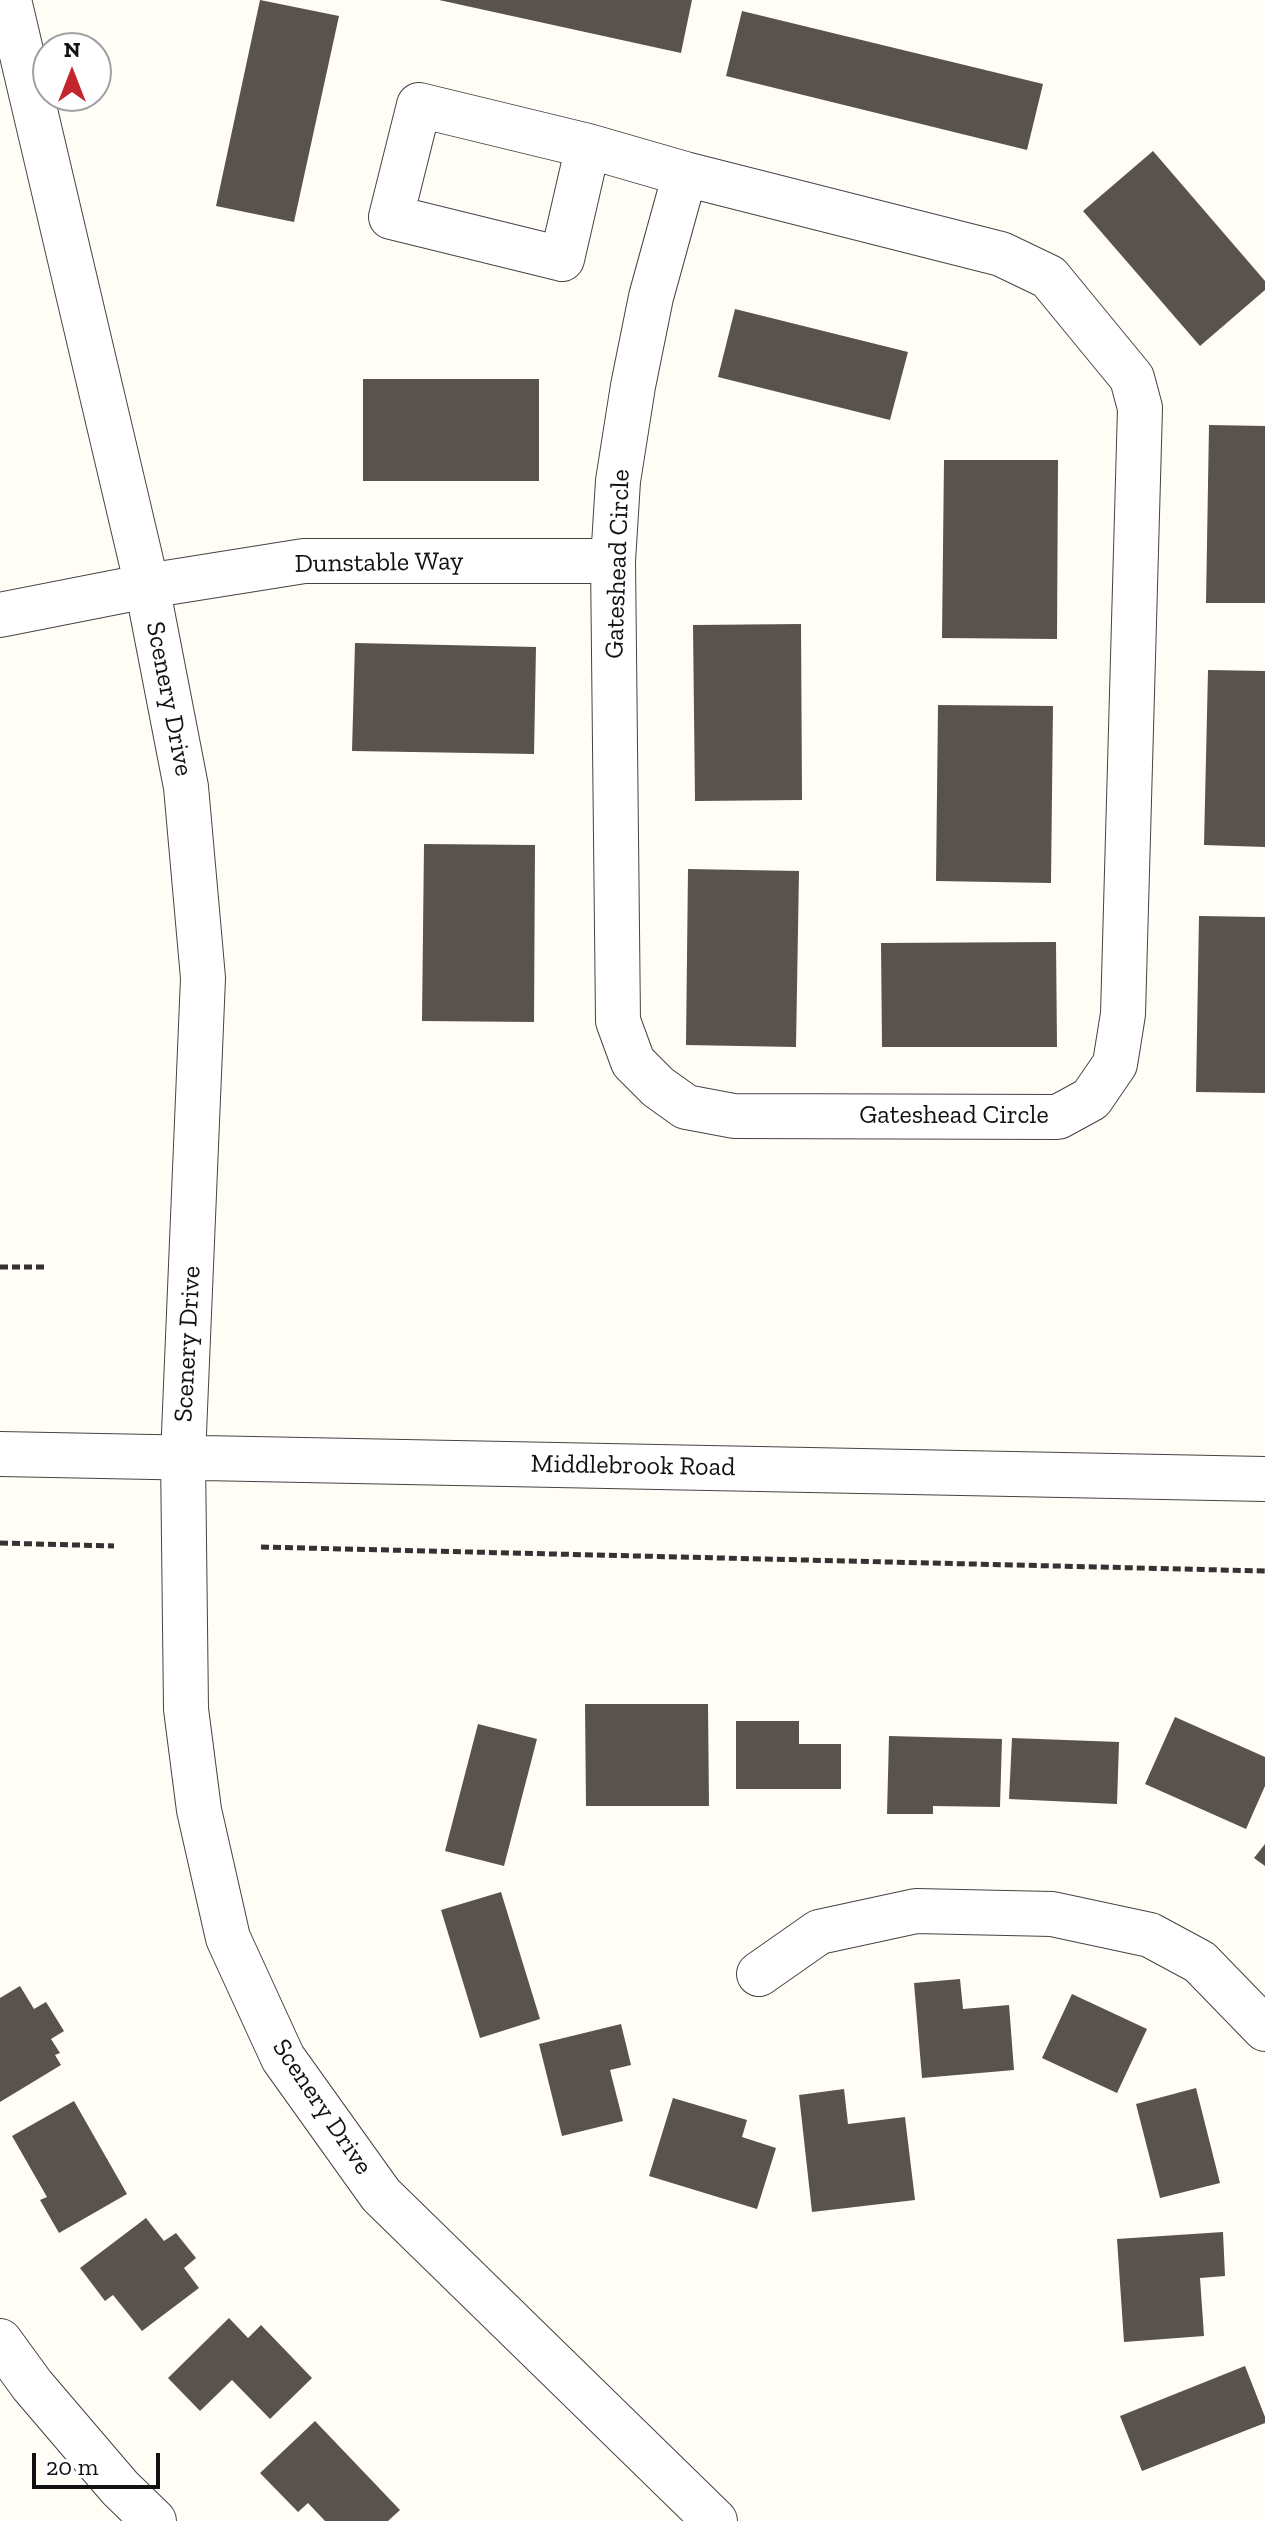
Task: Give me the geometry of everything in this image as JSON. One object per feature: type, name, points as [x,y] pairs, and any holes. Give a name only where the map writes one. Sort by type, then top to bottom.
[{"type":"street","name":"Scenery Drive","points":[[9,0],[147,586],[186,787],[203,978],[183,1457],[186,1709],[199,1810],[228,1938],[283,2058],[381,2195],[715,2521]]},
{"type":"street","points":[[588,146],[562,259],[391,217],[419,105],[588,146],[685,174]]},
{"type":"street","name":"Gateshead Circle","points":[[685,174],[1001,254],[1049,277],[1132,378],[1140,408],[1123,1014],[1115,1064],[1091,1099],[1058,1117],[734,1116],[686,1107],[658,1087],[633,1062],[618,1021],[613,561],[618,481],[633,386],[651,297],[685,174]]},
{"type":"street","name":"Dunstable Way","points":[[147,586],[304,561],[613,561]]},
{"type":"street","points":[[0,615],[147,586]]},
{"type":"street","name":"Middlebrook Road","points":[[0,1454],[1265,1479]]},
{"type":"street","points":[[759,1974],[819,1932],[916,1911],[1052,1914],[1150,1935],[1200,1962],[1265,2029]]},
{"type":"street","points":[[0,2341],[32,2385],[120,2488],[154,2521]]},
{"type":"path","points":[[0,1267],[48,1267]]},
{"type":"path","points":[[0,1543],[114,1546]]},
{"type":"path","points":[[261,1547],[1265,1571]]},
{"type":"building","points":[[260,0],[339,16],[294,222],[216,206]]},
{"type":"building","points":[[439,0],[692,0],[681,53]]},
{"type":"building","points":[[742,11],[1043,84],[1027,150],[726,76]]},
{"type":"building","points":[[1153,151],[1265,281],[1265,290],[1200,346],[1083,211]]},
{"type":"building","points":[[735,309],[908,352],[890,420],[718,377]]},
{"type":"building","points":[[363,379],[539,379],[539,481],[363,481]]},
{"type":"building","points":[[1209,425],[1265,426],[1265,603],[1206,603]]},
{"type":"building","points":[[944,460],[1058,460],[1057,639],[942,638]]},
{"type":"building","points":[[801,624],[802,800],[695,801],[693,625]]},
{"type":"building","points":[[355,643],[536,647],[534,754],[352,751]]},
{"type":"building","points":[[1208,670],[1265,671],[1265,847],[1204,845]]},
{"type":"building","points":[[938,705],[1053,706],[1051,883],[936,881]]},
{"type":"building","points":[[424,844],[535,845],[534,1022],[422,1021]]},
{"type":"building","points":[[688,869],[799,871],[796,1047],[686,1045]]},
{"type":"building","points":[[1199,916],[1265,917],[1265,1093],[1196,1092]]},
{"type":"building","points":[[1056,942],[1057,1047],[882,1047],[881,943]]},
{"type":"building","points":[[585,1704],[708,1704],[709,1806],[586,1806]]},
{"type":"building","points":[[1175,1717],[1265,1757],[1265,1786],[1246,1829],[1145,1784]]},
{"type":"building","points":[[736,1721],[799,1721],[799,1744],[841,1744],[841,1789],[736,1789]]},
{"type":"building","points":[[478,1724],[537,1739],[504,1866],[445,1851]]},
{"type":"building","points":[[889,1736],[1002,1739],[1000,1807],[933,1806],[933,1814],[887,1814]]},
{"type":"building","points":[[1012,1738],[1119,1742],[1117,1804],[1009,1799]]},
{"type":"building","points":[[1265,1844],[1265,1866],[1254,1858]]},
{"type":"building","points":[[501,1892],[540,2019],[480,2038],[441,1910]]},
{"type":"building","points":[[960,1979],[963,2009],[1009,2005],[1014,2070],[922,2078],[914,1983]]},
{"type":"building","points":[[20,1986],[34,2009],[46,2002],[64,2031],[51,2039],[60,2053],[55,2055],[61,2065],[0,2102],[0,1998]]},
{"type":"building","points":[[1072,1994],[1147,2029],[1117,2093],[1042,2058]]},
{"type":"building","points":[[621,2024],[631,2065],[610,2070],[623,2121],[562,2136],[539,2044]]},
{"type":"building","points":[[1196,2088],[1220,2183],[1160,2198],[1136,2104]]},
{"type":"building","points":[[844,2089],[848,2124],[905,2117],[915,2200],[812,2212],[799,2095]]},
{"type":"building","points":[[673,2098],[747,2120],[742,2137],[776,2148],[757,2209],[649,2176]]},
{"type":"building","points":[[74,2101],[127,2194],[59,2233],[40,2200],[47,2197],[12,2136]]},
{"type":"building","points":[[146,2218],[164,2241],[176,2233],[196,2258],[184,2268],[199,2288],[142,2331],[113,2295],[105,2301],[80,2268]]},
{"type":"building","points":[[1223,2232],[1225,2276],[1200,2278],[1204,2336],[1124,2342],[1117,2239]]},
{"type":"building","points":[[229,2318],[248,2338],[261,2325],[312,2378],[270,2419],[232,2380],[200,2411],[168,2378]]},
{"type":"building","points":[[1245,2366],[1265,2423],[1142,2471],[1120,2416]]},
{"type":"building","points":[[315,2421],[400,2510],[388,2521],[325,2521],[308,2503],[298,2512],[260,2473]]}]
